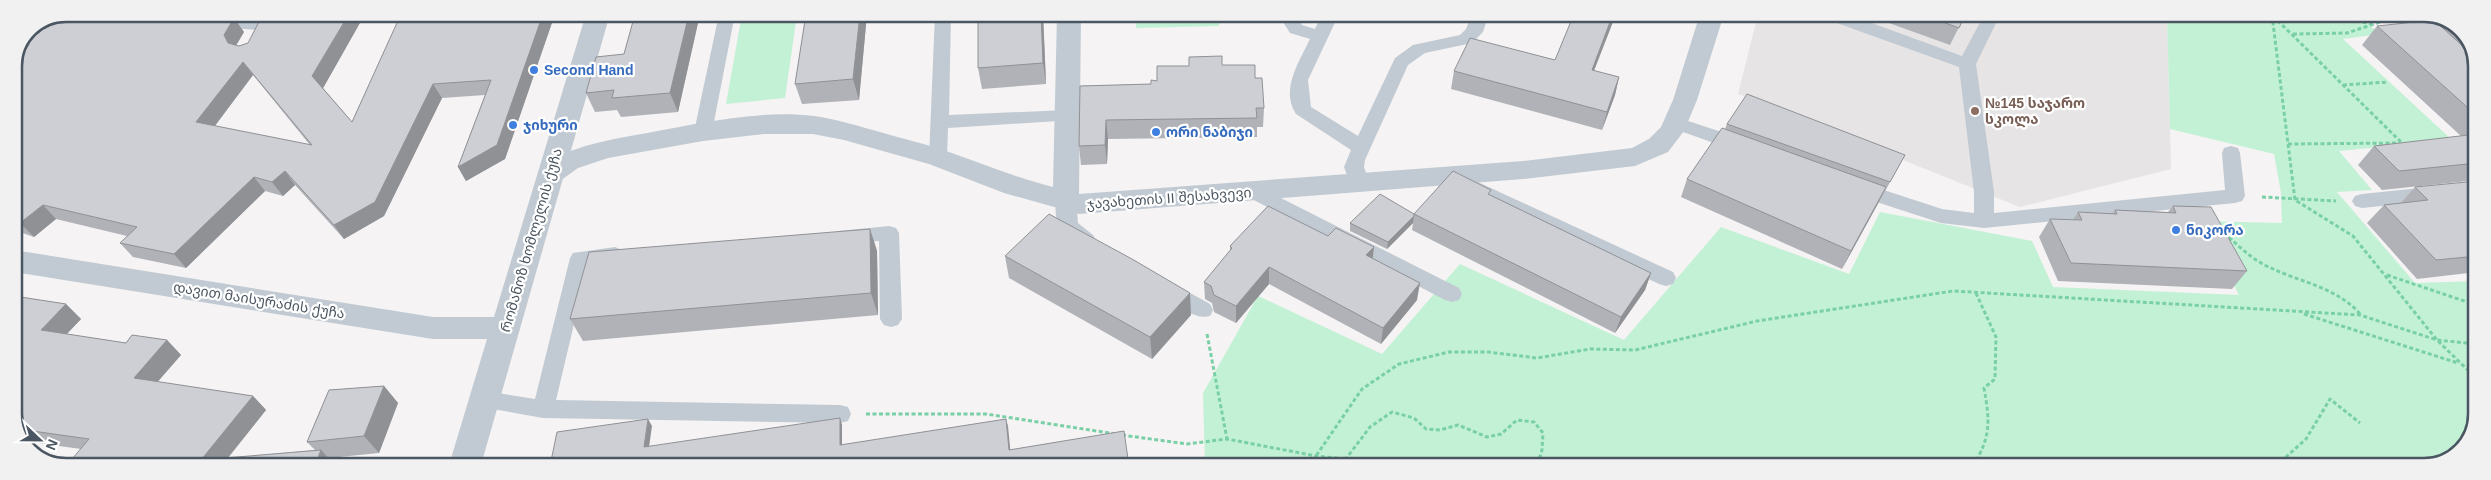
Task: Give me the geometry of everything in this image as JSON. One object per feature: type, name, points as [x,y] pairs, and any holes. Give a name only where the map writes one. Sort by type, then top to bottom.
[{"type":"street","points":[[204,22],[260,27]]},
{"type":"street","name":"რომანოზ ხომლელის ქუჩა","points":[[466,458],[596,22]]},
{"type":"street","points":[[1066,201],[1069,22]]},
{"type":"street","name":"ჯავახეთის II შესახვევი","points":[[551,174],[569,162],[605,150],[703,132],[764,124],[813,125],[844,131],[938,158],[1014,186],[1079,204],[1450,176],[1635,157],[1666,140],[1676,122],[1709,22]]},
{"type":"street","name":"დავით მაისურაძის ქუჩა","points":[[23,262],[433,328],[505,328]]},
{"type":"lane","points":[[703,132],[725,22]]},
{"type":"lane","points":[[938,158],[943,22]]},
{"type":"lane","points":[[1291,22],[1296,29],[1321,37]]},
{"type":"lane","points":[[1328,22],[1299,80],[1302,110],[1361,147]]},
{"type":"lane","points":[[1359,183],[1354,167],[1361,147],[1401,62],[1419,49],[1466,39],[1474,32],[1478,22]]},
{"type":"lane","points":[[1852,22],[1967,64]]},
{"type":"lane","points":[[1984,221],[1984,192],[1967,64],[1988,22]]},
{"type":"lane","points":[[2411,22],[2446,53]]},
{"type":"lane","points":[[939,122],[1067,116]]},
{"type":"lane","points":[[1676,122],[1759,153]]},
{"type":"lane","points":[[1842,183],[1941,216],[1984,221],[2235,196],[2231,153]]},
{"type":"lane","points":[[1450,176],[1666,278]]},
{"type":"lane","points":[[2362,202],[2468,191]]},
{"type":"lane","points":[[1255,192],[1452,294]]},
{"type":"lane","points":[[1066,201],[1066,223],[1073,232],[1106,252]]},
{"type":"lane","points":[[831,237],[889,233],[891,319]]},
{"type":"lane","points":[[543,409],[580,258],[638,253]]},
{"type":"lane","points":[[1146,276],[1204,310]]},
{"type":"lane","points":[[484,400],[543,409],[840,414]]},
{"type":"path","points":[[2273,22],[2295,200]]},
{"type":"path","points":[[2279,22],[2402,143]]},
{"type":"path","points":[[2362,22],[2374,24]]},
{"type":"path","points":[[2292,34],[2347,33],[2380,22]]},
{"type":"path","points":[[2343,85],[2388,82]]},
{"type":"path","points":[[2288,144],[2411,143]]},
{"type":"path","points":[[2235,196],[2362,202]]},
{"type":"path","points":[[2189,200],[2259,262],[2291,279],[2340,297],[2355,306],[2360,315]]},
{"type":"path","points":[[2295,200],[2353,236],[2387,275],[2437,340],[2468,371]]},
{"type":"path","points":[[2387,275],[2468,303]]},
{"type":"path","points":[[1316,456],[1362,389],[1399,364],[1449,352],[1488,352],[1537,358],[1590,349],[1635,350],[1757,321],[1953,292],[1975,291],[2360,315],[2437,340],[2468,343]]},
{"type":"path","points":[[1975,291],[1996,337],[1995,379],[1984,388],[1991,422],[1986,447],[1978,458]]},
{"type":"path","points":[[1204,310],[1213,375],[1227,439]]},
{"type":"path","points":[[2299,312],[2459,363]]},
{"type":"path","points":[[2285,458],[2306,439],[2330,398],[2360,423]]},
{"type":"path","points":[[1347,458],[1370,427],[1392,412],[1414,418],[1426,429],[1440,430],[1458,425],[1487,436],[1501,434],[1517,420],[1534,422],[1543,433],[1540,458]]},
{"type":"path","points":[[840,414],[986,414],[1187,444],[1227,439],[1330,458]]},
{"type":"shaded area","name":"№145 საჯარო სკოლა","points":[[1756,22],[2167,22],[2171,169],[2020,207],[1738,94]]},
{"type":"green space","points":[[741,22],[796,22],[785,98],[726,104]]},
{"type":"green space","points":[[1136,22],[1219,22],[1219,26],[1136,28]]},
{"type":"green space","points":[[2167,22],[2366,22],[2380,34],[2343,39],[2465,152],[2390,146],[2339,151],[2372,190],[2337,192],[2415,283],[2468,281],[2468,422],[2465,431],[2456,445],[2447,452],[2425,458],[1205,458],[1203,393],[1258,296],[1382,354],[1460,264],[1624,340],[1721,227],[1849,274],[1880,212],[2032,241],[2053,287],[2239,295],[2202,224],[2197,221],[2282,223],[2281,193],[2274,154],[2170,129]]},
{"type":"building","points":[[66,22],[232,22],[224,35],[228,43],[239,46],[248,43],[259,22],[344,22],[312,76],[352,122],[397,22],[540,22],[497,145],[458,167],[491,80],[433,84],[375,202],[334,225],[285,171],[272,182],[254,177],[174,254],[120,243],[137,227],[43,205],[22,221],[23,58],[26,49],[35,35],[49,26]],"holes":[[[243,62],[312,145],[196,122]]]},
{"type":"building","points":[[633,22],[687,22],[670,93],[612,98],[614,90],[586,93],[596,57],[624,54]]},
{"type":"building","points":[[805,22],[859,22],[853,79],[795,84]]},
{"type":"building","points":[[978,22],[1041,22],[1043,63],[978,68]]},
{"type":"building","points":[[1571,22],[1610,22],[1592,70],[1619,77],[1607,112],[1454,71],[1470,38],[1555,60]]},
{"type":"building","points":[[1943,22],[1962,22],[1959,28]]},
{"type":"building","points":[[2415,22],[2440,25],[2465,49],[2468,58],[2468,108],[2377,26]]},
{"type":"building","points":[[1222,56],[1222,65],[1255,65],[1255,78],[1262,78],[1264,108],[1256,108],[1257,118],[1106,120],[1105,145],[1079,146],[1080,86],[1151,84],[1151,80],[1157,81],[1157,66],[1189,66],[1189,57]]},
{"type":"building","points":[[1747,94],[1905,155],[1890,182],[1727,124]]},
{"type":"building","points":[[1722,128],[1886,187],[1851,251],[1687,179]]},
{"type":"building","points":[[2468,135],[2468,164],[2399,171],[2374,146]]},
{"type":"building","points":[[1453,171],[1491,190],[1488,194],[1651,273],[1621,317],[1414,214]]},
{"type":"building","points":[[2468,182],[2468,257],[2436,260],[2384,205],[2428,200],[2415,187]]},
{"type":"building","points":[[1380,194],[1414,214],[1388,242],[1350,223]]},
{"type":"building","points":[[1268,206],[1328,236],[1336,228],[1374,247],[1366,255],[1420,283],[1383,328],[1269,267],[1236,306],[1214,295],[1211,286],[1204,282],[1232,248],[1230,246]]},
{"type":"building","points":[[2173,206],[2211,207],[2247,271],[2071,263],[2050,219],[2082,220],[2078,212],[2117,214],[2115,210],[2176,213]]},
{"type":"building","points":[[1049,214],[1190,293],[1150,337],[1005,256]]},
{"type":"building","points":[[870,229],[871,293],[570,319],[589,252]]},
{"type":"building","points":[[23,297],[66,304],[41,330],[126,343],[132,335],[167,340],[134,378],[253,396],[203,458],[73,458],[89,439],[26,430],[23,422]]},
{"type":"building","points":[[384,386],[364,436],[307,442],[329,390]]},
{"type":"building","points":[[840,418],[840,445],[1006,419],[1009,450],[1124,431],[1128,458],[552,458],[557,432],[648,419],[644,447]]},
{"type":"building","points":[[321,450],[318,458],[225,458]]},
{"type":"place","name":"Second Hand","points":[[534,70]]},
{"type":"place","name":"№145 საჯარო სკოლა","points":[[1975,111]]},
{"type":"place","name":"ჯიხური","points":[[513,125]]},
{"type":"place","name":"ორი ნაბიჯი","points":[[1156,132]]},
{"type":"place","name":"ნიკორა","points":[[2176,230]]}]
